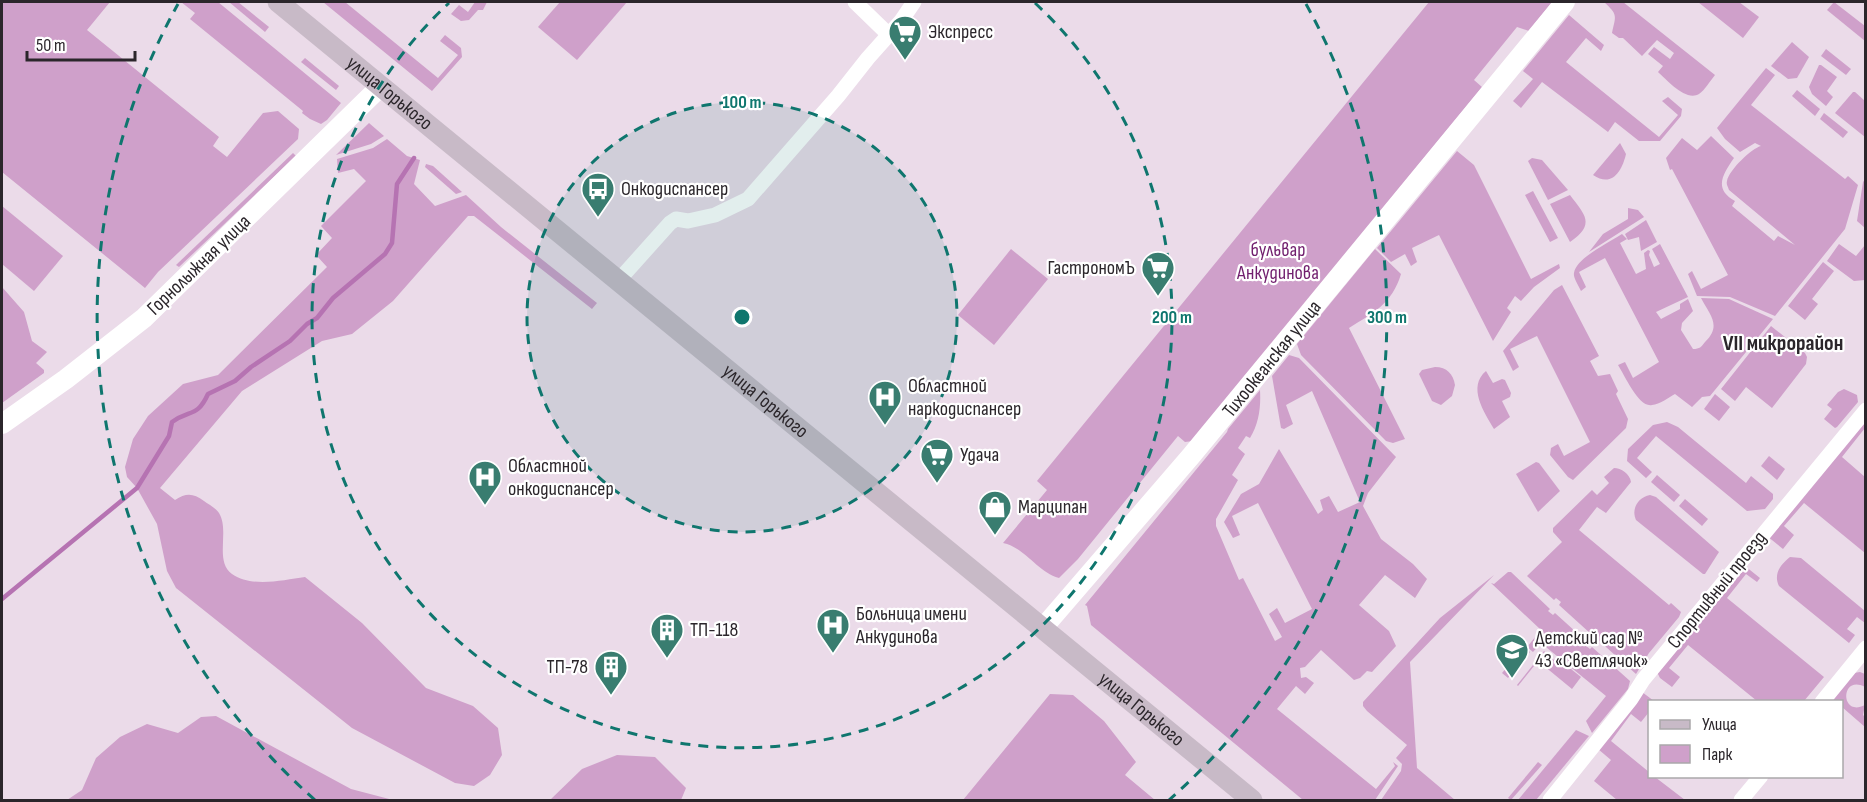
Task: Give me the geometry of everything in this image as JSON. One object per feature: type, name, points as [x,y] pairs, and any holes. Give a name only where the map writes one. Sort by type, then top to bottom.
[{"type":"main road","name":"улица Горького","points":[[278,2],[1042,629],[1240,797]]},
{"type":"street","points":[[855,2],[888,34]]},
{"type":"street","points":[[618,281],[676,219],[688,221],[715,215],[748,199],[901,21],[914,2]]},
{"type":"street","name":"Тихоокеанская улица","points":[[1042,629],[1191,456],[1565,2]]},
{"type":"street","name":"Горнолыжная улица","points":[[2,424],[66,379],[144,318],[381,86]]},
{"type":"street","name":"Спортивный проезд","points":[[1550,801],[1631,699],[1643,680],[1866,410]]},
{"type":"street","points":[[1824,700],[1866,648]]},
{"type":"street","points":[[1742,801],[1760,778]]},
{"type":"green space","points":[[2,2],[110,2],[87,30],[219,137],[213,146],[227,157],[263,113],[278,111],[299,129],[298,139],[158,272],[145,288],[2,172]]},
{"type":"green space","points":[[181,2],[218,2],[341,103],[321,124],[310,119],[190,19],[195,13]]},
{"type":"green space","points":[[229,2],[238,2],[269,27],[265,32]]},
{"type":"green space","points":[[323,2],[345,2],[438,78],[458,55],[440,41],[445,35],[461,48],[462,57],[432,91]]},
{"type":"green space","points":[[475,2],[487,2],[483,10],[478,10],[469,20],[461,21],[451,14],[459,5],[468,12]]},
{"type":"green space","points":[[560,2],[627,2],[577,60],[538,27]]},
{"type":"green space","name":"бульвар Анкудинова","points":[[1429,2],[1552,2],[1529,31],[1517,27],[1474,80],[1482,87],[1193,441],[1185,442],[1178,436],[1078,559],[1059,578],[1044,571],[1018,550],[1003,543],[1047,490],[1037,481]]},
{"type":"green space","points":[[1604,2],[1623,2],[1715,75],[1699,94],[1694,96],[1683,93],[1658,72],[1663,66],[1648,54],[1654,47],[1670,59],[1674,53],[1657,40],[1642,56],[1623,38],[1612,33],[1615,16]]},
{"type":"green space","points":[[1698,2],[1739,2],[1759,17],[1743,38]]},
{"type":"green space","points":[[1834,2],[1865,26],[1865,41],[1827,10]]},
{"type":"green space","points":[[1569,15],[1604,45],[1601,51],[1586,38],[1566,62],[1659,137],[1678,115],[1662,101],[1668,97],[1682,109],[1681,116],[1660,141],[1639,141],[1615,122],[1608,132],[1542,82],[1521,108],[1513,101],[1533,79],[1523,71]]},
{"type":"green space","points":[[1792,42],[1809,57],[1797,78],[1788,79],[1771,66]]},
{"type":"green space","points":[[1826,49],[1851,69],[1846,75],[1821,56]]},
{"type":"green space","points":[[305,58],[339,86],[336,90],[301,62]]},
{"type":"green space","points":[[1819,65],[1837,77],[1827,91],[1833,97],[1826,106],[1812,94],[1809,87]]},
{"type":"green space","points":[[1766,68],[1775,75],[1751,105],[1845,179],[1848,176],[1858,185],[1845,229],[1775,316],[1730,297],[1697,296],[1688,274],[1692,271],[1701,289],[1728,275],[1672,169],[1670,170],[1666,158],[1682,138],[1697,150],[1711,136],[1734,158],[1722,181],[1724,191],[1735,201],[1732,206],[1774,241],[1778,236],[1795,245],[1727,186],[1729,176],[1741,160],[1761,146],[1755,143],[1740,152],[1725,139],[1717,128]]},
{"type":"green space","points":[[1797,90],[1820,109],[1815,116],[1792,96]]},
{"type":"green space","points":[[1853,92],[1865,101],[1865,137],[1835,113]]},
{"type":"green space","points":[[1824,113],[1848,132],[1843,138],[1820,119]]},
{"type":"green space","points":[[369,123],[384,136],[371,144],[336,155]]},
{"type":"green space","points":[[387,139],[407,156],[420,160],[414,184],[435,206],[466,195],[501,227],[597,303],[592,309],[474,216],[468,216],[393,301],[352,334],[322,341],[242,391],[160,488],[175,500],[186,495],[196,496],[218,511],[223,528],[224,562],[232,574],[258,582],[305,577],[362,623],[426,688],[473,706],[498,728],[502,755],[490,775],[474,786],[455,783],[352,728],[176,588],[167,571],[157,524],[137,488],[127,477],[125,467],[133,439],[148,416],[183,384],[218,375],[327,267],[316,255],[332,238],[321,226],[366,181],[354,169],[338,173],[337,159],[373,148]]},
{"type":"green space","points":[[1620,143],[1626,154],[1619,172],[1606,180],[1593,175]]},
{"type":"green space","points":[[1457,151],[1474,165],[1531,279],[1559,264],[1560,268],[1534,287],[1521,301],[1515,296],[1507,308],[1511,312],[1493,341],[1439,235],[1412,248],[1417,262],[1411,266],[1405,254],[1391,262],[1377,248]]},
{"type":"green space","points":[[293,153],[296,156],[179,267],[176,265]]},
{"type":"green space","points":[[1532,158],[1542,160],[1568,190],[1548,200],[1528,161]]},
{"type":"green space","points":[[426,164],[433,166],[462,192],[456,194],[425,167]]},
{"type":"green space","points":[[1865,179],[1865,228],[1857,221]]},
{"type":"green space","points":[[1533,191],[1558,238],[1550,242],[1525,195]]},
{"type":"green space","points":[[1570,195],[1580,208],[1585,224],[1578,236],[1570,242],[1550,204]]},
{"type":"green space","points":[[2,206],[63,256],[34,291],[2,264]]},
{"type":"green space","points":[[1628,208],[1638,210],[1644,217],[1589,252],[1603,234],[1628,219]]},
{"type":"green space","points":[[1646,220],[1657,242],[1641,251],[1639,237],[1628,240],[1625,234]]},
{"type":"green space","points":[[1622,234],[1627,239],[1620,243],[1636,274],[1646,269],[1644,253],[1648,250],[1654,267],[1660,264],[1652,249],[1660,244],[1688,297],[1656,312],[1661,319],[1680,309],[1680,304],[1688,299],[1693,311],[1682,323],[1681,330],[1693,349],[1701,346],[1710,336],[1714,326],[1711,315],[1701,298],[1729,299],[1773,319],[1710,396],[1702,397],[1692,407],[1675,394],[1658,403],[1647,405],[1637,397],[1628,383],[1618,365],[1625,362],[1633,378],[1659,362],[1605,258],[1579,272],[1586,287],[1581,291],[1575,280],[1576,267],[1581,262]]},
{"type":"green space","points":[[1839,244],[1856,256],[1865,245],[1865,280],[1854,281],[1827,261]]},
{"type":"green space","points":[[1011,249],[1048,279],[994,345],[958,315]]},
{"type":"green space","points":[[1375,249],[1401,274],[1392,293],[1381,307],[1349,328],[1405,439],[1393,443],[1386,441],[1301,355],[1297,344]]},
{"type":"green space","points":[[1823,262],[1834,271],[1812,299],[1818,304],[1805,320],[1788,306]]},
{"type":"green space","points":[[1562,285],[1599,356],[1590,361],[1598,376],[1610,374],[1618,391],[1616,394],[1628,419],[1626,428],[1573,480],[1550,455],[1551,448],[1558,444],[1564,456],[1590,442],[1537,336],[1510,349],[1519,367],[1513,371],[1503,351],[1554,290]]},
{"type":"green space","points":[[2,287],[24,312],[32,341],[47,352],[36,363],[44,370],[44,373],[2,403]]},
{"type":"green space","points":[[1771,326],[1805,353],[1806,364],[1772,408],[1746,387],[1735,401],[1721,389]]},
{"type":"green space","points":[[1289,355],[1299,358],[1396,457],[1368,493],[1363,506],[1381,539],[1413,564],[1427,579],[1415,598],[1385,575],[1359,605],[1389,631],[1396,646],[1372,672],[1367,671],[1354,680],[1321,650],[1305,667],[1300,668],[1301,678],[1306,677],[1314,683],[1305,694],[1296,686],[1277,709],[1376,789],[1395,766],[1393,762],[1398,766],[1375,800],[1303,800],[1091,625],[1085,605],[1260,390],[1260,409],[1256,427],[1250,438],[1246,436],[1238,448],[1245,454],[1232,475],[1238,480],[1216,519],[1216,526],[1239,580],[1243,578],[1275,641],[1282,637],[1269,614],[1277,608],[1285,623],[1312,609],[1258,503],[1232,516],[1240,535],[1233,538],[1224,522],[1241,494],[1259,484],[1279,449],[1318,514],[1323,510],[1320,500],[1329,496],[1338,512],[1360,502],[1312,391],[1286,405],[1293,424],[1284,429],[1281,428],[1272,376]]},
{"type":"green space","points":[[1435,367],[1449,372],[1455,385],[1452,396],[1441,405],[1432,401],[1419,374],[1422,370]]},
{"type":"green space","points":[[1486,371],[1493,383],[1505,380],[1511,393],[1510,397],[1502,401],[1510,417],[1494,429],[1479,400],[1478,384],[1480,377]]},
{"type":"green space","points":[[1844,389],[1857,395],[1858,402],[1835,428],[1824,419],[1832,409],[1827,405],[1838,392]]},
{"type":"green space","points":[[1715,394],[1730,407],[1719,421],[1704,409]]},
{"type":"green space","points":[[1865,416],[1865,428],[1842,457],[1865,477],[1865,553],[1804,503],[1784,526],[1794,535],[1783,549],[1767,536]]},
{"type":"green space","points":[[1667,422],[1678,427],[1746,483],[1751,476],[1773,494],[1773,499],[1765,509],[1747,511],[1656,436],[1637,458],[1652,472],[1646,478],[1627,461],[1628,449],[1653,425]]},
{"type":"green space","points":[[1769,456],[1785,469],[1777,480],[1761,466]]},
{"type":"green space","points":[[1536,462],[1560,491],[1538,512],[1516,474]]},
{"type":"green space","points":[[1614,468],[1625,472],[1631,482],[1606,513],[1597,507],[1579,530],[1669,605],[1671,603],[1681,612],[1649,653],[1636,674],[1596,638],[1598,636],[1593,631],[1591,634],[1559,605],[1561,602],[1556,598],[1554,600],[1527,576],[1562,542],[1553,532],[1553,528],[1592,490],[1597,495],[1609,483],[1604,477]]},
{"type":"green space","points":[[1657,475],[1680,495],[1674,502],[1651,482]]},
{"type":"green space","points":[[1650,495],[1656,497],[1719,552],[1705,574],[1636,520],[1634,512],[1637,504],[1642,498]]},
{"type":"green space","points":[[1685,499],[1708,519],[1702,526],[1679,506]]},
{"type":"green space","points":[[1790,557],[1801,558],[1865,611],[1865,623],[1857,617],[1847,629],[1855,635],[1849,643],[1779,586],[1777,577],[1779,570]]},
{"type":"green space","points":[[1745,566],[1760,578],[1757,582],[1746,574],[1727,598],[1824,677],[1805,700],[1756,700],[1688,645],[1669,668],[1680,677],[1672,687],[1660,678],[1657,672]]},
{"type":"green space","points":[[1511,572],[1550,609],[1548,611],[1553,615],[1555,613],[1587,642],[1585,645],[1590,649],[1592,647],[1630,681],[1628,689],[1592,733],[1586,721],[1606,696],[1541,643],[1533,652],[1527,647],[1541,630],[1491,583],[1494,584]]},
{"type":"green space","points":[[1494,575],[1410,662],[1417,768],[1455,800],[1381,800],[1401,771],[1402,764],[1396,758],[1407,745],[1367,711],[1363,702],[1440,618]]},
{"type":"green space","points":[[1524,647],[1530,652],[1508,678],[1502,673]]},
{"type":"green space","points":[[1544,651],[1554,660],[1556,657],[1581,677],[1572,689],[1538,661],[1517,685]]},
{"type":"green space","points":[[1854,673],[1865,674],[1865,687],[1851,686],[1847,690],[1847,702],[1857,707],[1865,705],[1863,715],[1865,727],[1843,708],[1843,700],[1832,699]]},
{"type":"green space","points":[[1642,692],[1653,700],[1648,700],[1648,713],[1641,722],[1631,714],[1611,741],[1648,771],[1648,778],[1656,778],[1685,800],[1617,800],[1594,781],[1611,760],[1598,749]]},
{"type":"green space","points":[[1050,694],[1073,695],[1104,721],[1136,762],[1125,775],[1155,800],[963,800]]},
{"type":"green space","points":[[216,716],[351,789],[393,800],[67,800],[82,790],[96,758],[120,737],[147,724],[178,733],[201,717]]},
{"type":"green space","points":[[1576,730],[1589,736],[1536,800],[1518,800]]},
{"type":"green space","points":[[617,755],[655,757],[686,788],[681,800],[550,800],[582,769]]},
{"type":"green space","points":[[1538,762],[1542,765],[1511,800],[1508,798]]},
{"type":"waterway","points":[[2,599],[137,488],[169,436],[172,422],[197,410],[208,394],[235,381],[251,367],[290,341],[307,324],[317,318],[333,298],[385,254],[392,243],[397,184],[414,158]]},
{"type":"place","name":"Экспресс","points":[[905,61]]},
{"type":"place","name":"Онкодиспансер","points":[[598,218]]},
{"type":"place","name":"ГастрономЪ","points":[[1158,297]]},
{"type":"place","name":"Областной наркодиспансер","points":[[885,426]]},
{"type":"place","name":"Удача","points":[[937,484]]},
{"type":"place","name":"Областной онкодиспансер","points":[[485,506]]},
{"type":"place","name":"Марципан","points":[[995,536]]},
{"type":"place","name":"Больница имени Анкудинова","points":[[833,654]]},
{"type":"place","name":"ТП-118","points":[[667,659]]},
{"type":"place","name":"Детский сад № 43 «Светлячок»","points":[[1512,679]]},
{"type":"place","name":"ТП-78","points":[[611,696]]},
{"type":"district","name":"VII микрорайон","points":[[1783,343]]}]
